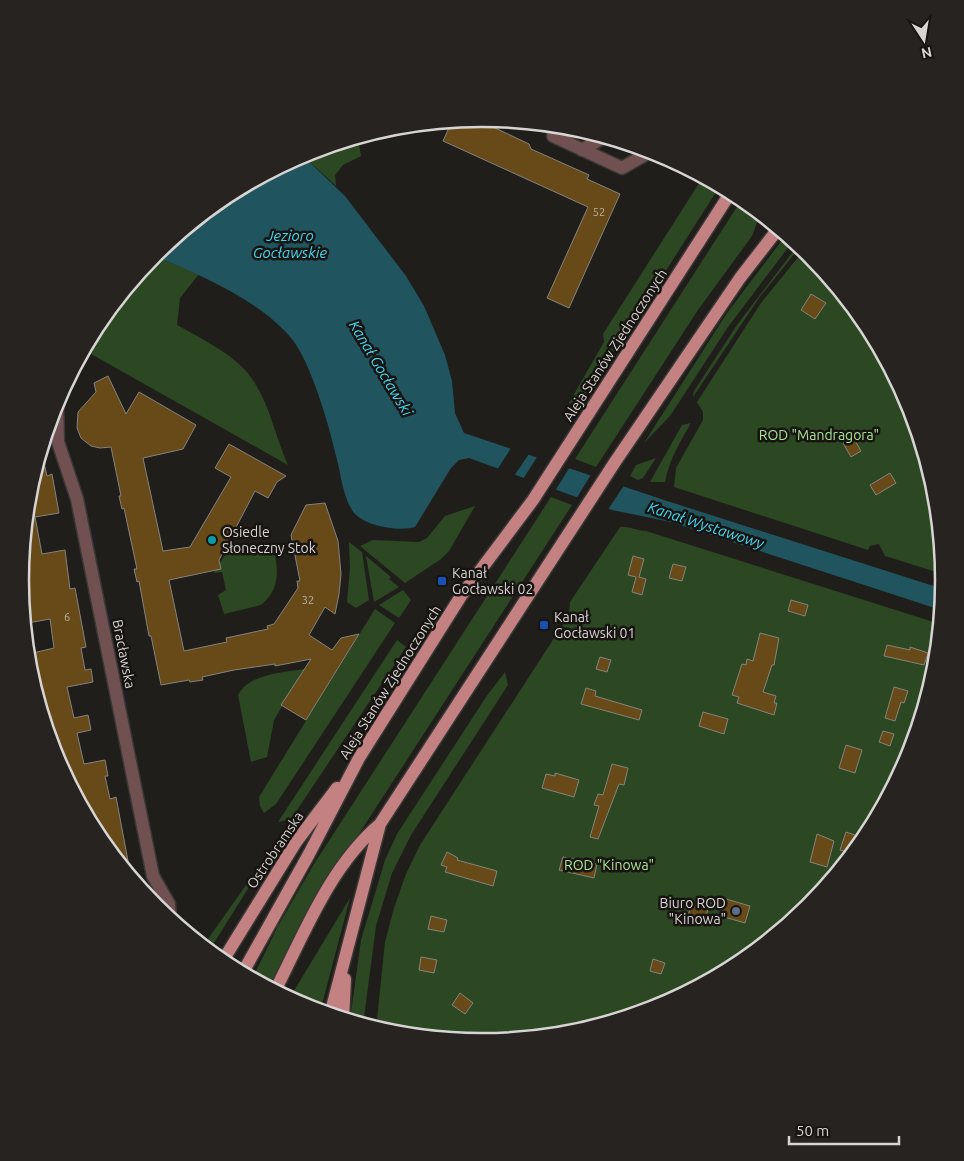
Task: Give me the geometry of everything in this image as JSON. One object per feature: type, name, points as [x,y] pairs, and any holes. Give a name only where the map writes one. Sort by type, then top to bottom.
[{"type":"main road","name":"Aleja Stanów Zjednoczonych","points":[[246,967],[309,854],[359,758],[461,596],[533,500],[726,199]]},
{"type":"main road","points":[[278,985],[323,898],[354,849],[380,824],[615,462],[740,278],[774,234]]},
{"type":"main road","name":"Ostrobramska","points":[[227,955],[296,842],[359,758]]},
{"type":"main road","points":[[332,1008],[380,824]]},
{"type":"main road","points":[[343,1012],[346,955]]},
{"type":"street","points":[[553,136],[622,168],[642,157]]},
{"type":"street","points":[[582,150],[595,142]]},
{"type":"street","name":"Bracławska","points":[[58,422],[58,442],[77,499],[153,876],[167,905]]},
{"type":"green space","points":[[359,145],[361,156],[343,165],[335,175],[336,186],[309,162],[336,151]]},
{"type":"green space","points":[[699,183],[716,192],[578,408],[569,403],[604,342],[603,334]]},
{"type":"green space","points":[[737,206],[758,221],[752,236],[698,310],[596,467],[575,459]]},
{"type":"green space","points":[[782,241],[788,247],[728,327],[670,416],[644,443],[727,313]]},
{"type":"green space","points":[[793,251],[795,253],[759,298],[693,397],[694,391],[737,325]]},
{"type":"green space","name":"ROD \"Mandragora\"","points":[[799,257],[823,282],[859,329],[889,380],[901,407],[920,463],[931,521],[935,571],[885,556],[879,544],[870,546],[868,550],[674,487],[676,468],[703,420],[703,412],[697,402],[761,303]]},
{"type":"green space","points":[[163,259],[199,274],[180,298],[177,325],[221,350],[238,363],[253,380],[270,415],[288,465],[90,353],[122,305]]},
{"type":"green space","points":[[691,423],[672,459],[665,482],[650,482],[682,425]]},
{"type":"green space","points":[[656,458],[643,478],[638,480],[630,476],[636,465]]},
{"type":"green space","points":[[551,497],[572,505],[331,877],[271,981],[255,973],[278,926],[314,864]]},
{"type":"green space","points":[[475,506],[449,551],[441,559],[405,583],[360,546],[373,540],[419,542],[427,538],[445,516]]},
{"type":"green space","name":"ROD \"Kinowa\"","points":[[620,527],[627,527],[646,531],[933,622],[927,669],[920,698],[901,754],[889,781],[875,807],[842,856],[802,901],[758,940],[709,973],[682,987],[628,1010],[570,1025],[541,1030],[512,1033],[452,1033],[423,1030],[377,1021],[385,942],[406,874],[420,845],[569,615],[570,602]]},
{"type":"green space","points":[[349,542],[362,552],[369,600],[356,608],[347,602],[350,568]]},
{"type":"green space","points":[[231,545],[274,551],[277,573],[271,593],[261,605],[224,614],[218,595],[226,590],[222,572],[214,573]]},
{"type":"green space","points":[[366,556],[391,577],[389,579],[399,587],[374,602]]},
{"type":"green space","points":[[403,590],[411,600],[399,618],[379,605]]},
{"type":"green space","points":[[375,609],[395,623],[276,804],[264,813],[260,806],[259,797]]},
{"type":"green space","points":[[397,640],[406,647],[291,819],[278,822]]},
{"type":"green space","points":[[304,669],[274,720],[267,757],[251,762],[238,695],[250,682],[259,678]]},
{"type":"green space","points":[[505,672],[508,685],[411,835],[392,873],[376,926],[364,1018],[351,1014],[361,940],[385,860],[397,834],[486,697]]},
{"type":"green space","points":[[268,854],[213,945],[207,941]]},
{"type":"green space","points":[[350,898],[322,1004],[293,992]]},
{"type":"water","name":"Jezioro Gocławskie","points":[[309,162],[345,196],[406,276],[424,306],[445,355],[452,381],[455,413],[464,433],[664,500],[935,586],[934,608],[671,522],[612,510],[469,458],[459,460],[451,468],[415,527],[390,528],[363,520],[352,510],[346,497],[329,428],[318,395],[306,363],[292,339],[264,313],[247,301],[190,271],[162,260],[206,221],[230,204],[255,188]]},
{"type":"pier","points":[[513,445],[531,451],[514,476],[497,470]]},
{"type":"pier","points":[[539,454],[571,465],[555,491],[523,479]]},
{"type":"pier","points":[[592,473],[625,484],[607,511],[576,499]]},
{"type":"building","points":[[494,127],[529,144],[531,149],[589,175],[587,179],[620,194],[569,308],[547,298],[588,207],[443,141],[449,128]]},
{"type":"building","points":[[811,294],[826,303],[815,319],[801,310]]},
{"type":"building","points":[[108,376],[126,414],[139,392],[196,425],[183,449],[143,458],[163,551],[190,547],[231,477],[215,468],[229,444],[286,476],[277,482],[268,498],[255,491],[219,560],[221,569],[169,580],[184,651],[227,642],[226,638],[268,629],[267,626],[274,624],[298,588],[297,581],[300,581],[291,535],[306,505],[325,503],[338,541],[341,574],[339,594],[335,614],[325,607],[309,635],[332,650],[341,638],[359,634],[306,720],[281,705],[311,659],[275,666],[275,664],[234,670],[202,677],[203,680],[190,682],[189,680],[161,685],[151,636],[149,636],[139,581],[137,582],[134,569],[137,569],[124,508],[122,509],[119,496],[121,496],[111,447],[100,448],[91,446],[81,438],[77,428],[78,412],[96,392],[94,383]]},
{"type":"building","points":[[853,437],[861,451],[851,457],[843,443]]},
{"type":"building","points":[[44,463],[47,476],[52,474],[59,513],[35,517],[42,554],[65,550],[70,589],[75,588],[86,647],[81,648],[85,670],[91,669],[93,682],[67,687],[74,718],[88,715],[91,730],[77,733],[84,764],[105,760],[108,776],[105,776],[110,799],[116,797],[128,861],[122,856],[89,807],[63,754],[53,726],[44,698],[35,653],[54,648],[50,619],[31,622],[30,610],[30,551],[37,492]]},
{"type":"building","points":[[890,473],[896,483],[876,495],[870,485]]},
{"type":"building","points":[[633,556],[644,559],[639,577],[646,579],[642,595],[632,592],[636,577],[628,575]]},
{"type":"building","points":[[673,564],[686,567],[682,581],[669,578]]},
{"type":"building","points":[[791,600],[808,605],[805,616],[788,611]]},
{"type":"building","points":[[760,633],[779,638],[774,665],[772,665],[763,692],[776,696],[774,703],[777,703],[774,715],[737,703],[739,697],[732,695],[742,664],[746,665],[747,659],[753,661]]},
{"type":"building","points":[[887,645],[910,650],[910,647],[928,653],[924,665],[884,656]]},
{"type":"building","points":[[600,657],[611,660],[607,672],[596,669]]},
{"type":"building","points":[[894,687],[908,691],[904,703],[901,702],[895,721],[885,718]]},
{"type":"building","points":[[586,688],[596,691],[595,696],[642,710],[639,720],[581,704]]},
{"type":"building","points":[[703,712],[728,719],[724,734],[699,726]]},
{"type":"building","points":[[883,731],[894,734],[890,746],[879,742]]},
{"type":"building","points":[[846,745],[862,750],[855,773],[839,768]]},
{"type":"building","points":[[612,764],[628,768],[624,785],[619,784],[598,839],[590,837],[599,806],[594,805],[598,794],[603,795]]},
{"type":"building","points":[[555,773],[579,780],[574,797],[542,788],[546,774],[555,776]]},
{"type":"building","points":[[846,832],[856,836],[845,852],[840,850]]},
{"type":"building","points":[[817,834],[834,841],[827,867],[810,862]]},
{"type":"building","points":[[447,852],[458,858],[457,860],[497,871],[493,886],[445,872],[447,867],[441,865]]},
{"type":"building","points":[[563,857],[597,864],[594,878],[559,870]]},
{"type":"building","name":"Biuro ROD \"Kinowa\"","points":[[726,899],[750,906],[745,923],[721,916]]},
{"type":"building","points":[[690,905],[708,908],[705,924],[688,921]]},
{"type":"building","points":[[431,916],[447,920],[444,932],[428,929]]},
{"type":"building","points":[[421,957],[437,960],[434,973],[419,970]]},
{"type":"building","points":[[653,959],[665,963],[661,974],[650,971]]},
{"type":"building","points":[[460,993],[473,1003],[465,1014],[452,1005]]},
{"type":"place","name":"Osiedle Słoneczny Stok","points":[[212,540]]},
{"type":"place","name":"Kanał Gocławski 02","points":[[442,581]]},
{"type":"place","name":"Kanał Gocławski 01","points":[[544,625]]},
{"type":"place","name":"Biuro ROD \"Kinowa\"","points":[[736,911]]},
{"type":"water label","name":"Kanał Gocławski","points":[[381,368]]},
{"type":"water label","name":"Kanał Wystawowy","points":[[706,525]]}]
